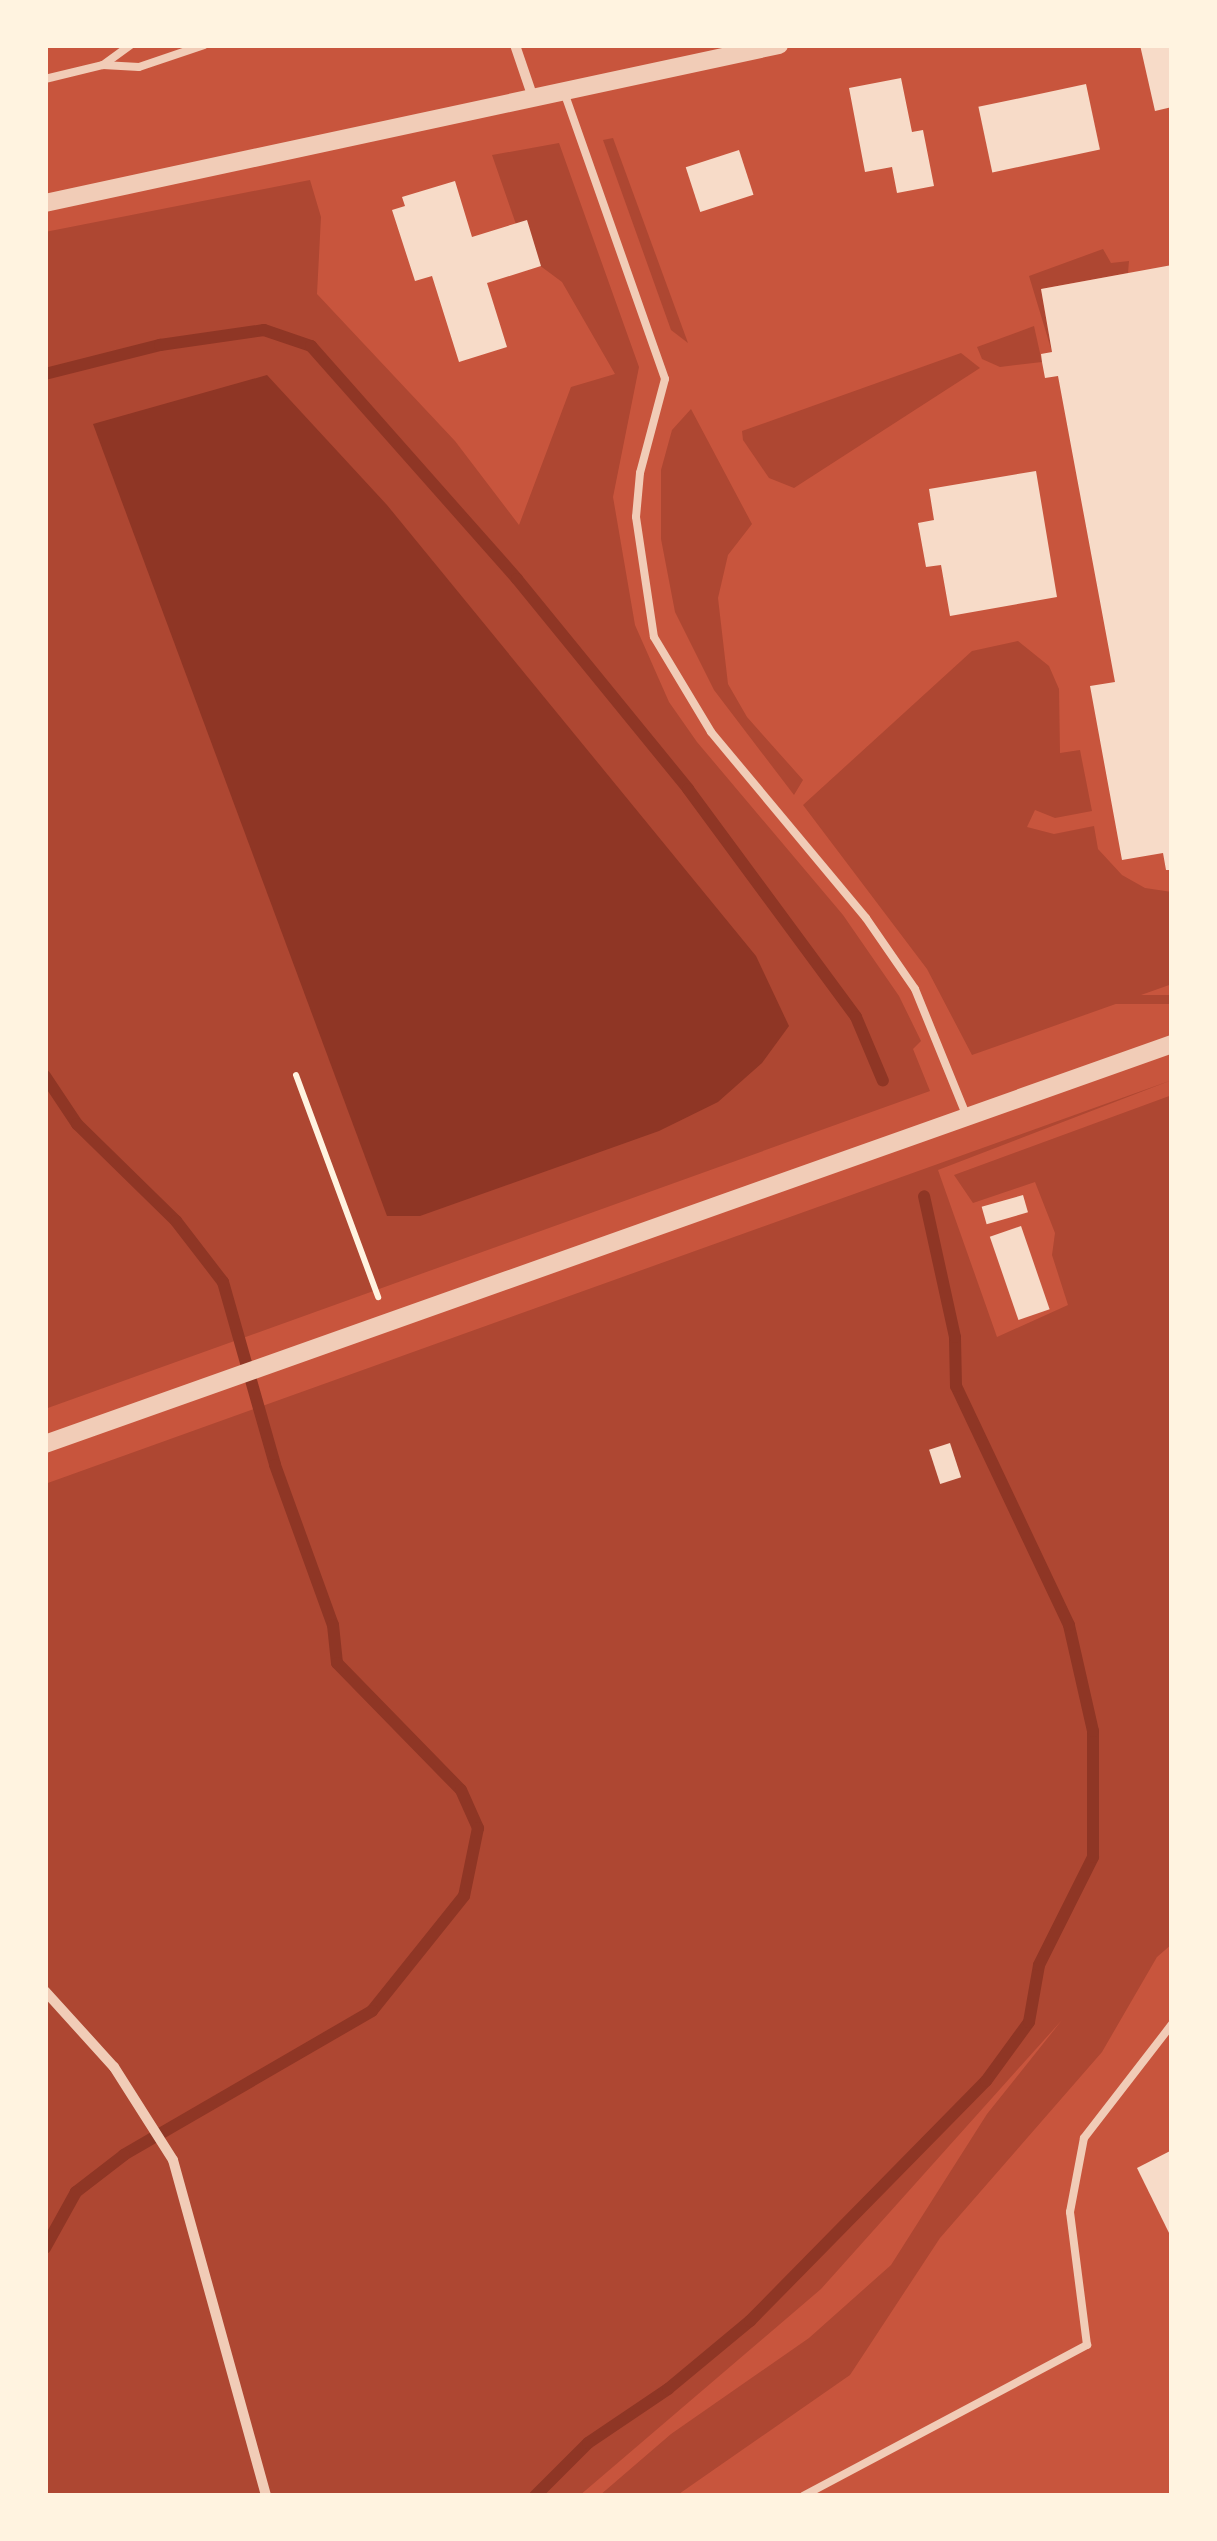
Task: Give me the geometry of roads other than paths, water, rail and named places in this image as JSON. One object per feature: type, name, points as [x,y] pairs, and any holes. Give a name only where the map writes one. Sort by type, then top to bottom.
[{"type":"street","points":[[515,45],[533,98]]},
{"type":"street","points":[[45,202],[779,45]]},
{"type":"street","points":[[45,1444],[325,1341],[1172,1044]]},
{"type":"street","points":[[45,1992],[114,2066],[156,2125],[190,2212],[266,2496]]},
{"type":"lane","points":[[103,65],[131,45]]},
{"type":"lane","points":[[45,79],[103,65],[139,67],[204,45]]},
{"type":"lane","points":[[563,91],[665,379],[640,473],[636,517],[654,637],[711,732],[866,918],[915,988],[967,1117]]},
{"type":"lane","points":[[803,2496],[1086,2345],[1070,2212],[1084,2138],[1172,2024]]},
{"type":"waterway","points":[[45,374],[160,345],[264,330],[311,346],[517,579],[688,789],[856,1017],[883,1081]]},
{"type":"waterway","points":[[45,1076],[77,1124],[176,1221],[223,1282],[275,1465],[333,1625],[337,1663],[461,1790],[478,1828],[464,1896],[372,2011],[124,2155],[76,2192],[45,2248]]},
{"type":"waterway","points":[[535,2496],[588,2443],[668,2389],[750,2321],[986,2081],[1029,2022],[1039,1965],[1093,1857],[1093,1731],[1069,1625],[956,1386],[955,1337],[924,1196]]}]
